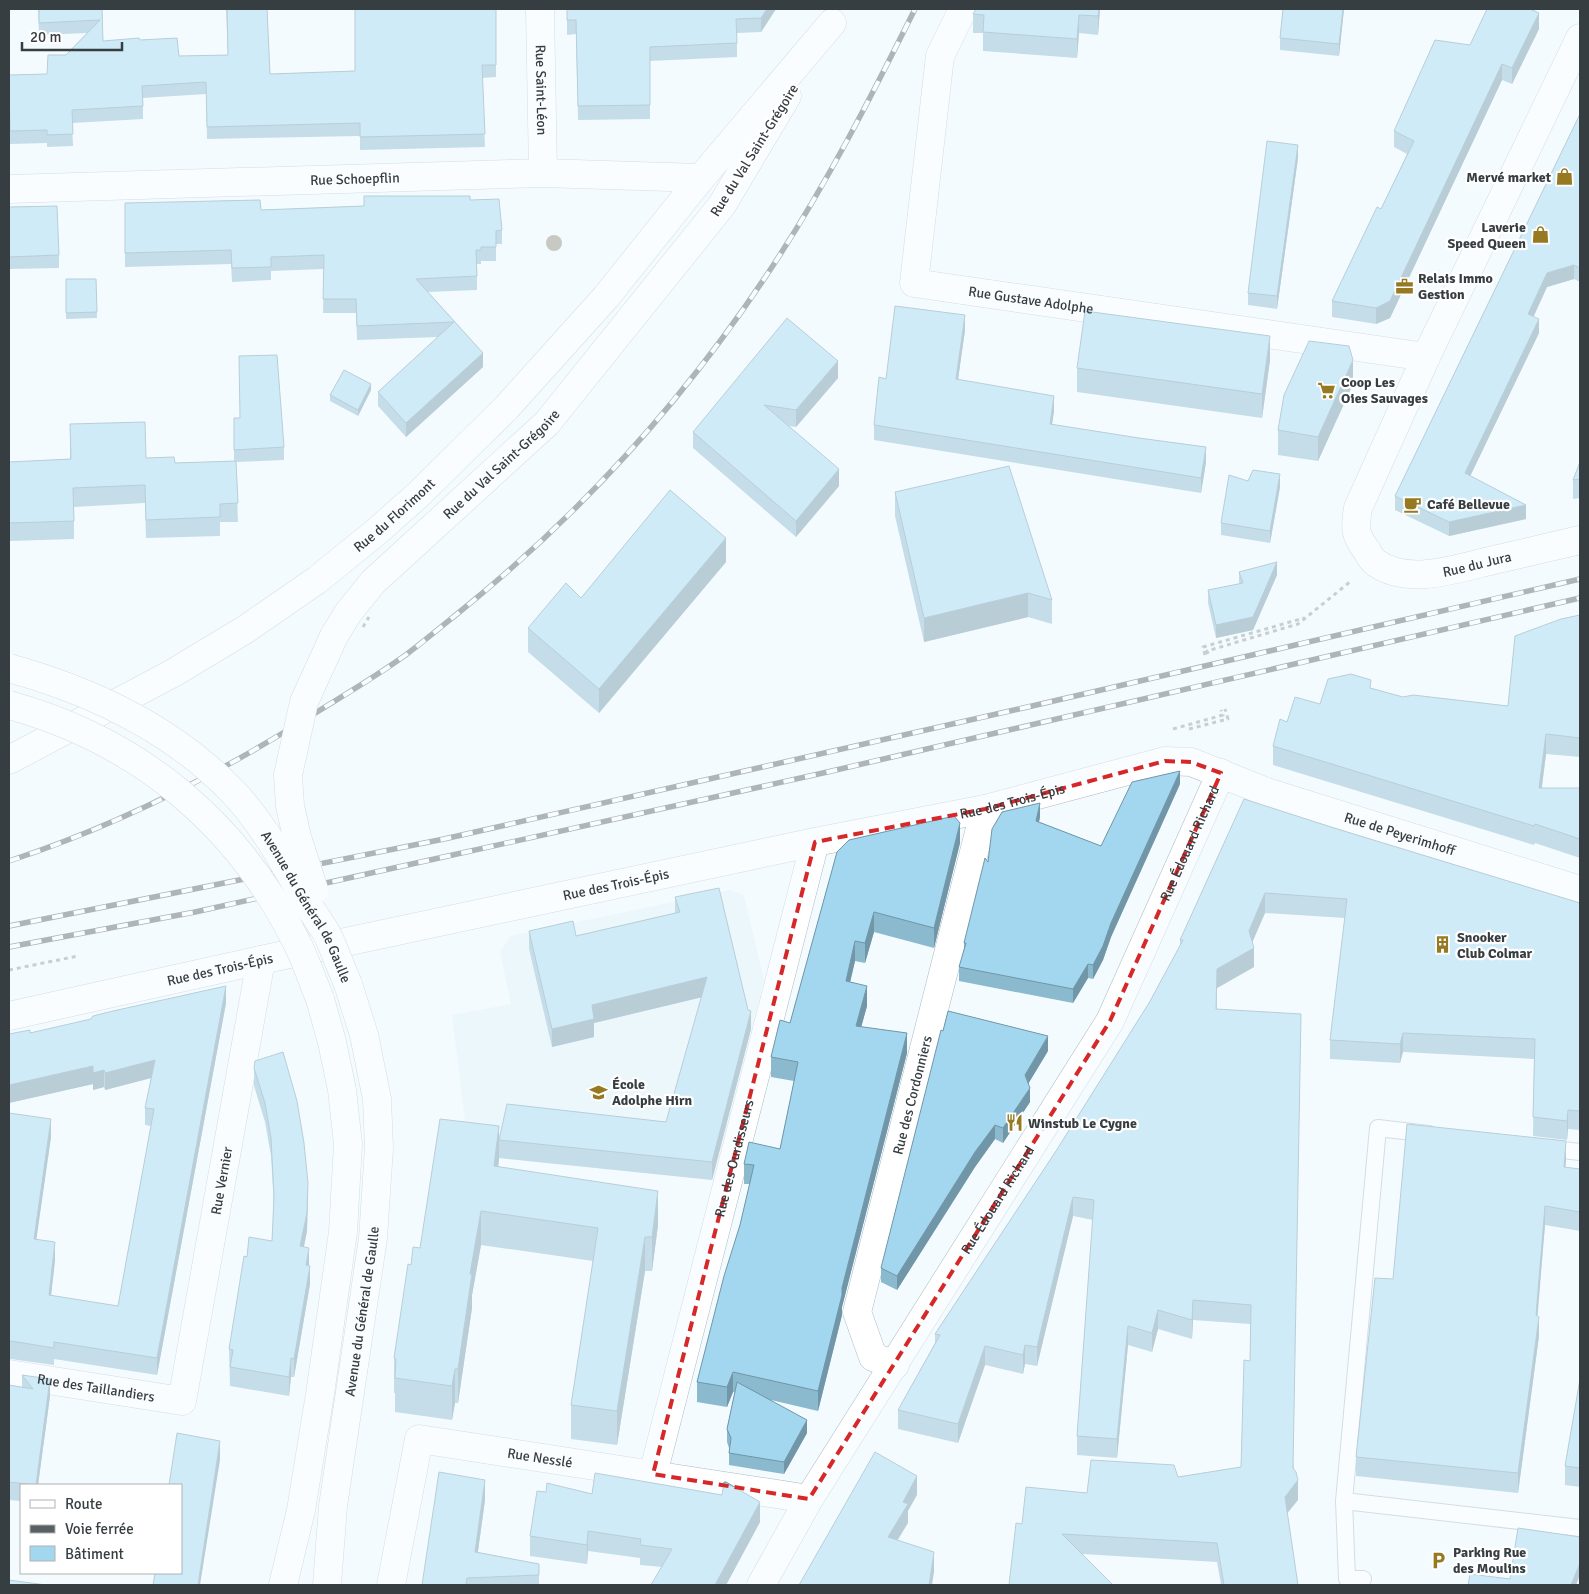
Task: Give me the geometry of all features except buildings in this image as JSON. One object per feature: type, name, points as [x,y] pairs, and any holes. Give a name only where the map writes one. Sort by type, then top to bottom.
[{"type":"street","name":"Rue Saint-Léon","points":[[540,9],[543,172]]},
{"type":"street","name":"Rue Gustave Adolphe","points":[[964,9],[940,56],[914,283],[1426,357]]},
{"type":"street","name":"Rue du Val Saint-Grégoire","points":[[701,178],[835,16]]},
{"type":"street","name":"Rue du Val Saint-Grégoire","points":[[327,935],[297,837],[290,806],[288,775],[304,702],[334,636],[348,613],[373,582],[547,423],[578,385],[722,205],[835,16]]},
{"type":"street","points":[[1375,562],[1360,541],[1355,527],[1358,508],[1426,357],[1580,38]]},
{"type":"street","name":"Rue Schoepflin","points":[[9,189],[543,172],[701,178]]},
{"type":"street","name":"Rue du Florimont","points":[[9,760],[175,672],[246,629],[316,580],[375,533],[419,494],[507,407],[606,297],[701,178]]},
{"type":"street","name":"Rue du Jura","points":[[1375,562],[1392,571],[1430,574],[1580,540]]},
{"type":"street","name":"Avenue du Général de Gaulle","points":[[9,668],[41,677],[113,706],[187,750],[235,794],[264,830],[327,935],[348,984],[364,1035],[377,1098],[379,1148],[373,1238],[333,1506],[327,1585]]},
{"type":"street","name":"Avenue du Général de Gaulle","points":[[9,706],[30,711],[83,731],[122,752],[148,768],[208,817],[234,844],[280,912],[299,946],[320,999],[332,1042],[342,1090],[348,1144],[344,1222],[320,1394],[301,1510],[284,1585]]},
{"type":"street","name":"Rue des Trois-Épis","points":[[9,1016],[261,960],[815,842],[985,809],[1165,761],[1191,762],[1221,773]]},
{"type":"street","name":"Rue de Peyerimhoff","points":[[1221,773],[1267,792],[1580,890]]},
{"type":"street","name":"Rue Édouard Richard","points":[[761,1585],[810,1499],[1110,1022],[1221,773]]},
{"type":"street","name":"Rue des Cordonniers","points":[[895,1365],[873,1357],[857,1312],[985,809]]},
{"type":"street","name":"Rue des Ourdisseurs","points":[[653,1474],[815,842]]},
{"type":"street","name":"Rue Vernier","points":[[182,1401],[261,960]]},
{"type":"street","name":"Rue des Taillandiers","points":[[9,1374],[182,1401]]},
{"type":"street","name":"Rue Nesslé","points":[[391,1585],[419,1439],[810,1499]]},
{"type":"lane","points":[[1364,1579],[1347,1579],[1344,1500],[1378,1128],[1445,1136]]},
{"type":"lane","points":[[1532,1146],[1580,1152]]},
{"type":"lane","points":[[1344,1500],[1580,1528]]},
{"type":"path","points":[[1207,654],[1203,647],[1304,618],[1375,562]]},
{"type":"path","points":[[1223,715],[1223,710],[1228,719]]},
{"type":"path","points":[[9,970],[78,956]]},
{"type":"highlighted area","points":[[1165,761],[1191,762],[1221,773],[1110,1021],[809,1499],[653,1474],[815,842],[985,809]]},
{"type":"shaded area","name":"École Adolphe Hirn","points":[[730,890],[744,895],[764,980],[713,1180],[469,1155],[452,1015],[511,1004],[500,952],[510,936]]},
{"type":"railway","points":[[9,861],[86,833],[161,800],[269,741],[369,680],[407,654],[457,614],[546,537],[588,496],[667,409],[739,316],[792,236],[829,173],[865,108],[915,9]]},
{"type":"railway","points":[[9,926],[444,839],[1032,706],[1580,579]]},
{"type":"railway","points":[[9,947],[195,912],[823,773],[1580,598]]},
{"type":"place","name":"Mervé market","points":[[1565,177]]},
{"type":"place","name":"Laverie Speed Queen","points":[[1540,235]]},
{"type":"place","name":"Relais Immo Gestion","points":[[1404,286]]},
{"type":"place","name":"Coop Les Oies Sauvages","points":[[1327,390]]},
{"type":"place","name":"Café Bellevue","points":[[1413,504]]},
{"type":"place","name":"Snooker Club Colmar","points":[[1443,945]]},
{"type":"place","name":"École Adolphe Hirn","points":[[598,1092]]},
{"type":"place","name":"Winstub Le Cygne","points":[[1014,1123]]},
{"type":"place","name":"Parking Rue des Moulins","points":[[1439,1560]]}]
